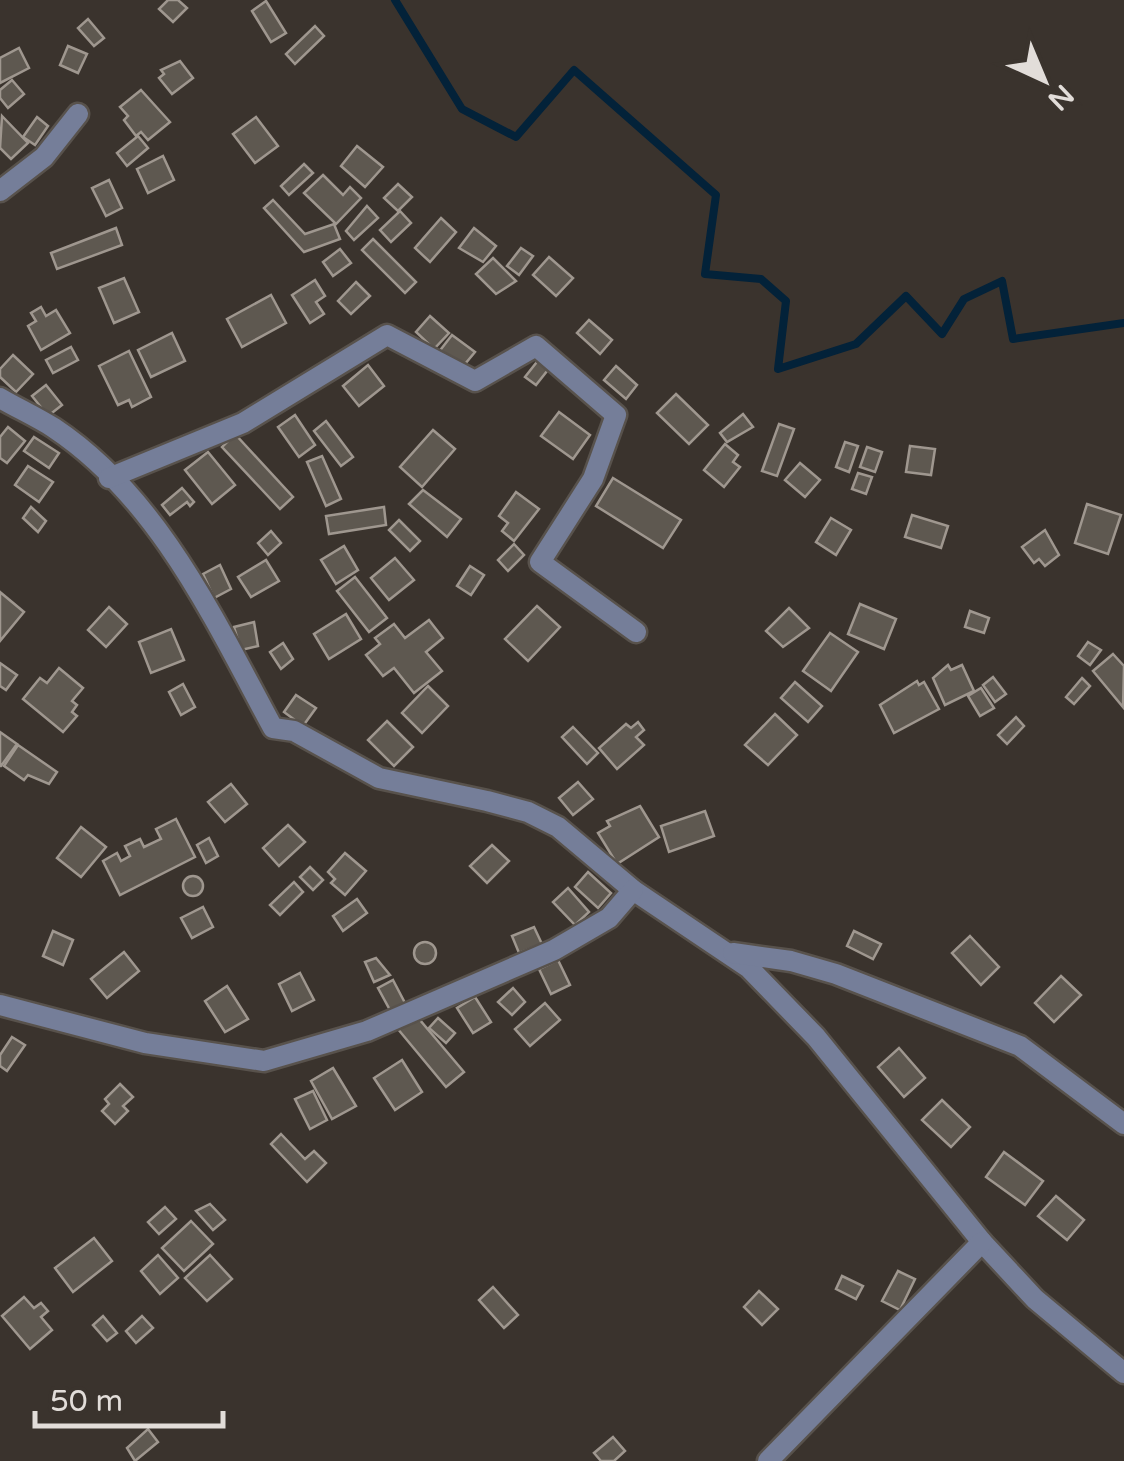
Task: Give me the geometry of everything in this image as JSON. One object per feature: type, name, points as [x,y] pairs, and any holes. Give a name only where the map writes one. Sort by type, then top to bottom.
[{"type":"street","points":[[0,191],[44,157],[78,114]]},
{"type":"street","points":[[108,478],[242,424],[387,335],[475,380],[536,346],[616,415],[594,479],[540,562],[636,632]]},
{"type":"street","points":[[0,398],[54,428],[108,478],[176,554],[273,728],[294,730],[378,778],[528,812],[589,848],[633,890],[749,968],[816,1038],[982,1242],[1035,1298],[1124,1373]]},
{"type":"street","points":[[0,1005],[144,1043],[264,1061],[368,1031],[554,950],[609,918],[633,890]]},
{"type":"street","points":[[726,952],[791,960],[836,974],[1020,1046],[1124,1124]]},
{"type":"street","points":[[768,1461],[982,1242]]},
{"type":"building","points":[[168,0],[178,0],[187,8],[173,22],[159,9]]},
{"type":"building","points":[[266,1],[286,33],[271,42],[252,11]]},
{"type":"building","points":[[88,19],[104,38],[94,46],[78,28]]},
{"type":"building","points":[[315,26],[324,36],[295,64],[286,54]]},
{"type":"building","points":[[68,46],[87,54],[78,73],[60,65]]},
{"type":"building","points":[[19,48],[29,68],[0,83],[0,58]]},
{"type":"building","points":[[180,61],[193,78],[172,94],[159,78],[164,74],[161,70]]},
{"type":"building","points":[[12,80],[24,94],[8,108],[0,98],[0,90]]},
{"type":"building","points":[[141,90],[170,122],[148,140],[141,132],[136,136],[120,107]]},
{"type":"building","points":[[2,116],[28,143],[11,159],[0,148]]},
{"type":"building","points":[[37,117],[48,126],[35,145],[23,137]]},
{"type":"building","points":[[256,117],[278,146],[255,163],[233,134]]},
{"type":"building","points":[[138,136],[148,148],[127,166],[117,153]]},
{"type":"building","points":[[357,146],[383,167],[365,187],[341,166]]},
{"type":"building","points":[[163,156],[174,180],[148,193],[137,169]]},
{"type":"building","points":[[304,164],[313,173],[289,195],[281,186]]},
{"type":"building","points":[[323,175],[343,195],[350,187],[361,198],[336,224],[304,193]]},
{"type":"building","points":[[109,180],[122,208],[106,216],[92,188]]},
{"type":"building","points":[[398,184],[412,197],[398,211],[384,198]]},
{"type":"building","points":[[273,200],[305,234],[334,224],[340,239],[304,252],[264,208]]},
{"type":"building","points":[[367,206],[378,218],[354,240],[346,231]]},
{"type":"building","points":[[400,211],[411,223],[391,242],[380,230]]},
{"type":"building","points":[[441,218],[456,232],[430,262],[415,248]]},
{"type":"building","points":[[116,228],[122,245],[57,269],[51,253]]},
{"type":"building","points":[[474,228],[496,246],[483,262],[459,248]]},
{"type":"building","points":[[373,239],[416,282],[405,293],[362,250]]},
{"type":"building","points":[[521,248],[533,256],[519,275],[507,266]]},
{"type":"building","points":[[340,249],[351,263],[333,276],[323,262]]},
{"type":"building","points":[[549,257],[573,278],[556,296],[533,275]]},
{"type":"building","points":[[493,258],[516,281],[496,294],[476,274]]},
{"type":"building","points":[[124,278],[139,312],[114,323],[99,288]]},
{"type":"building","points":[[315,280],[325,296],[316,302],[324,314],[310,323],[292,295]]},
{"type":"building","points":[[356,282],[370,296],[351,314],[338,301]]},
{"type":"building","points":[[271,295],[286,323],[242,347],[227,319]]},
{"type":"building","points":[[41,307],[46,316],[56,310],[70,333],[41,350],[28,326],[36,321],[31,313]]},
{"type":"building","points":[[430,316],[449,333],[434,349],[416,332]]},
{"type":"building","points":[[589,320],[612,340],[600,354],[577,333]]},
{"type":"building","points":[[172,333],[185,361],[151,377],[138,350]]},
{"type":"building","points":[[452,335],[475,352],[460,370],[438,353]]},
{"type":"building","points":[[71,347],[78,360],[53,373],[46,360]]},
{"type":"building","points":[[129,351],[151,397],[132,407],[129,400],[118,405],[99,366]]},
{"type":"building","points":[[13,355],[33,374],[16,392],[0,377],[0,369]]},
{"type":"building","points":[[540,358],[551,366],[536,385],[525,377]]},
{"type":"building","points":[[368,365],[384,386],[359,406],[343,386]]},
{"type":"building","points":[[616,366],[637,385],[626,399],[604,380]]},
{"type":"building","points":[[46,385],[62,405],[48,416],[32,396]]},
{"type":"building","points":[[676,394],[708,425],[689,444],[657,413]]},
{"type":"building","points":[[559,412],[590,435],[573,459],[541,436]]},
{"type":"building","points":[[743,414],[753,427],[727,442],[720,433]]},
{"type":"building","points":[[295,415],[315,445],[299,457],[278,427]]},
{"type":"building","points":[[326,421],[353,457],[341,466],[314,431]]},
{"type":"building","points":[[779,424],[794,429],[777,476],[762,471]]},
{"type":"building","points":[[8,427],[25,441],[7,463],[0,458],[0,437]]},
{"type":"building","points":[[433,430],[455,449],[422,487],[400,467]]},
{"type":"building","points":[[235,434],[293,497],[280,509],[222,447]]},
{"type":"building","points":[[34,437],[59,453],[49,468],[24,451]]},
{"type":"building","points":[[845,442],[858,446],[849,472],[836,467]]},
{"type":"building","points":[[725,444],[738,455],[733,462],[740,467],[724,487],[704,470]]},
{"type":"building","points":[[910,446],[935,449],[931,475],[906,472]]},
{"type":"building","points":[[867,447],[882,452],[875,472],[860,467]]},
{"type":"building","points":[[208,452],[235,485],[212,504],[185,470]]},
{"type":"building","points":[[322,456],[341,499],[326,506],[307,462]]},
{"type":"building","points":[[800,463],[820,480],[805,497],[785,480]]},
{"type":"building","points":[[28,466],[53,482],[39,502],[15,485]]},
{"type":"building","points":[[858,473],[872,477],[866,494],[852,489]]},
{"type":"building","points":[[613,478],[681,520],[663,548],[596,506]]},
{"type":"building","points":[[182,488],[194,502],[190,506],[187,502],[170,515],[162,505]]},
{"type":"building","points":[[423,490],[461,519],[447,537],[409,504]]},
{"type":"building","points":[[516,492],[539,509],[514,541],[502,531],[508,523],[499,516]]},
{"type":"building","points":[[1087,504],[1121,515],[1108,554],[1075,543]]},
{"type":"building","points":[[31,507],[46,521],[38,532],[23,518]]},
{"type":"building","points":[[384,507],[386,525],[329,534],[326,516]]},
{"type":"building","points":[[912,515],[948,526],[941,548],[905,537]]},
{"type":"building","points":[[831,518],[851,530],[836,555],[816,542]]},
{"type":"building","points":[[399,520],[420,541],[410,551],[389,530]]},
{"type":"building","points":[[1045,530],[1059,555],[1045,566],[1039,559],[1034,563],[1022,547]]},
{"type":"building","points":[[271,531],[281,543],[268,555],[258,543]]},
{"type":"building","points":[[514,544],[524,555],[508,571],[498,560]]},
{"type":"building","points":[[344,546],[358,570],[336,584],[321,560]]},
{"type":"building","points":[[395,558],[414,580],[389,600],[371,578]]},
{"type":"building","points":[[266,560],[279,581],[251,597],[238,577]]},
{"type":"building","points":[[220,565],[231,589],[214,598],[203,574]]},
{"type":"building","points":[[470,566],[484,575],[471,595],[457,586]]},
{"type":"building","points":[[355,577],[387,618],[369,632],[337,591]]},
{"type":"building","points":[[0,592],[24,612],[0,641]]},
{"type":"building","points":[[860,604],[896,619],[884,649],[848,634]]},
{"type":"building","points":[[537,606],[560,627],[528,661],[505,639]]},
{"type":"building","points":[[109,607],[127,624],[106,647],[88,630]]},
{"type":"building","points":[[789,608],[809,628],[783,647],[766,631]]},
{"type":"building","points":[[970,611],[989,618],[984,633],[965,627]]},
{"type":"building","points":[[346,614],[361,639],[329,659],[314,634]]},
{"type":"building","points":[[429,620],[443,638],[426,652],[442,671],[414,693],[394,668],[383,676],[366,655],[380,644],[375,638],[394,624],[405,638]]},
{"type":"building","points":[[254,622],[258,646],[241,650],[234,627]]},
{"type":"building","points":[[171,629],[184,660],[151,673],[139,642]]},
{"type":"building","points":[[830,633],[858,652],[831,691],[803,671]]},
{"type":"building","points":[[1088,642],[1101,650],[1090,665],[1078,656]]},
{"type":"building","points":[[283,643],[293,659],[281,669],[270,652]]},
{"type":"building","points":[[1113,654],[1124,666],[1123,707],[1093,671]]},
{"type":"building","points":[[0,663],[17,675],[6,690],[0,686]]},
{"type":"building","points":[[948,665],[951,670],[962,665],[974,691],[945,705],[933,678]]},
{"type":"building","points":[[59,668],[83,688],[72,701],[77,705],[72,712],[77,716],[63,732],[23,699],[40,678],[47,683]]},
{"type":"building","points":[[993,677],[1006,694],[995,702],[983,685]]},
{"type":"building","points":[[1082,678],[1090,686],[1074,704],[1066,697]]},
{"type":"building","points":[[917,681],[919,685],[924,682],[939,709],[894,733],[880,705]]},
{"type":"building","points":[[795,682],[822,706],[808,722],[781,698]]},
{"type":"building","points":[[183,684],[195,707],[181,715],[169,692]]},
{"type":"building","points":[[428,686],[448,706],[422,733],[402,713]]},
{"type":"building","points":[[981,688],[994,708],[980,716],[968,696]]},
{"type":"building","points":[[296,695],[316,708],[303,726],[284,712]]},
{"type":"building","points":[[775,714],[797,735],[768,765],[745,745]]},
{"type":"building","points":[[1016,717],[1024,726],[1007,744],[998,735]]},
{"type":"building","points":[[387,721],[413,747],[394,766],[368,740]]},
{"type":"building","points":[[638,722],[644,730],[636,737],[644,745],[617,769],[599,748],[626,724],[631,728]]},
{"type":"building","points":[[573,727],[598,753],[587,764],[562,737]]},
{"type":"building","points":[[0,732],[17,744],[1,766],[0,766]]},
{"type":"building","points":[[18,745],[57,772],[49,784],[28,775],[24,780],[4,766]]},
{"type":"building","points":[[578,782],[593,799],[573,815],[559,798]]},
{"type":"building","points":[[231,784],[247,804],[225,822],[208,802]]},
{"type":"building","points":[[640,806],[659,837],[617,864],[598,833],[610,826],[607,821]]},
{"type":"building","points":[[705,811],[714,836],[669,852],[661,826]]},
{"type":"building","points":[[176,819],[195,857],[120,895],[103,861],[117,853],[121,861],[130,856],[125,846],[140,839],[144,847],[161,839],[156,829]]},
{"type":"building","points":[[288,825],[305,842],[279,866],[263,848]]},
{"type":"building","points":[[81,827],[106,847],[81,877],[57,858]]},
{"type":"building","points":[[209,838],[218,856],[206,863],[197,845]]},
{"type":"building","points":[[492,845],[509,861],[487,883],[470,866]]},
{"type":"building","points":[[345,853],[366,871],[345,895],[331,883],[335,879],[328,872]]},
{"type":"building","points":[[310,867],[323,880],[313,890],[300,877]]},
{"type":"building","points":[[588,872],[611,893],[598,908],[575,887]]},
{"type":"building","points":[[193,876],[203,886],[193,896],[183,886]]},
{"type":"building","points":[[294,882],[303,892],[280,915],[270,905]]},
{"type":"building","points":[[568,888],[589,912],[575,925],[553,902]]},
{"type":"building","points":[[357,899],[367,913],[343,931],[333,916]]},
{"type":"building","points":[[203,907],[213,927],[192,938],[181,918]]},
{"type":"building","points":[[534,927],[542,944],[519,953],[512,936]]},
{"type":"building","points":[[53,931],[73,940],[63,965],[43,956]]},
{"type":"building","points":[[854,931],[881,944],[873,959],[847,946]]},
{"type":"building","points":[[970,936],[999,967],[981,985],[952,953]]},
{"type":"building","points":[[421,942],[429,942],[436,953],[429,964],[421,964],[414,957],[414,949]]},
{"type":"building","points":[[124,952],[139,971],[107,998],[91,979]]},
{"type":"building","points":[[376,958],[390,975],[374,982],[365,962]]},
{"type":"building","points":[[558,960],[570,985],[551,994],[539,969]]},
{"type":"building","points":[[300,973],[314,1000],[292,1011],[279,984]]},
{"type":"building","points":[[1061,976],[1081,995],[1054,1022],[1035,1003]]},
{"type":"building","points":[[393,980],[405,1003],[390,1010],[378,988]]},
{"type":"building","points":[[227,986],[248,1019],[225,1032],[205,1001]]},
{"type":"building","points":[[513,988],[525,1002],[512,1015],[498,1002]]},
{"type":"building","points":[[475,997],[491,1022],[473,1033],[457,1008]]},
{"type":"building","points":[[545,1003],[560,1020],[530,1046],[515,1029]]},
{"type":"building","points":[[414,1013],[464,1072],[446,1087],[397,1028]]},
{"type":"building","points":[[438,1018],[455,1033],[446,1043],[429,1028]]},
{"type":"building","points":[[12,1037],[25,1045],[7,1071],[0,1066],[0,1055]]},
{"type":"building","points":[[899,1048],[925,1078],[904,1097],[878,1067]]},
{"type":"building","points":[[402,1060],[422,1092],[395,1110],[374,1078]]},
{"type":"building","points":[[333,1068],[356,1106],[332,1119],[311,1081]]},
{"type":"building","points":[[120,1084],[133,1097],[123,1106],[128,1111],[115,1124],[102,1111],[109,1104],[105,1099]]},
{"type":"building","points":[[313,1091],[327,1120],[310,1129],[295,1099]]},
{"type":"building","points":[[942,1100],[970,1127],[951,1147],[922,1120]]},
{"type":"building","points":[[281,1134],[305,1159],[314,1151],[326,1163],[307,1182],[271,1144]]},
{"type":"building","points":[[1004,1152],[1043,1181],[1025,1205],[986,1177]]},
{"type":"building","points":[[1056,1196],[1084,1220],[1067,1240],[1038,1216]]},
{"type":"building","points":[[210,1204],[225,1220],[213,1230],[196,1211]]},
{"type":"building","points":[[165,1207],[176,1219],[159,1234],[148,1222]]},
{"type":"building","points":[[191,1221],[213,1244],[184,1271],[162,1248]]},
{"type":"building","points":[[94,1238],[112,1261],[73,1292],[55,1268]]},
{"type":"building","points":[[158,1255],[178,1278],[160,1294],[141,1271]]},
{"type":"building","points":[[210,1255],[232,1279],[207,1301],[185,1278]]},
{"type":"building","points":[[898,1271],[915,1279],[900,1310],[882,1301]]},
{"type":"building","points":[[842,1276],[863,1286],[856,1299],[836,1289]]},
{"type":"building","points":[[493,1287],[518,1315],[504,1328],[479,1300]]},
{"type":"building","points":[[759,1291],[778,1309],[762,1325],[744,1307]]},
{"type":"building","points":[[24,1297],[34,1308],[41,1303],[48,1311],[41,1317],[52,1330],[30,1349],[2,1316]]},
{"type":"building","points":[[103,1316],[117,1333],[107,1341],[93,1325]]},
{"type":"building","points":[[142,1316],[153,1328],[136,1343],[126,1331]]},
{"type":"building","points":[[148,1429],[158,1442],[135,1461],[127,1448]]},
{"type":"building","points":[[613,1437],[625,1451],[614,1461],[601,1461],[594,1453]]},
{"type":"waterway","points":[[395,0],[462,109],[516,137],[574,70],[716,195],[705,274],[761,279],[786,301],[778,369],[856,344],[906,296],[942,334],[964,299],[1002,281],[1013,339],[1124,323]]}]
